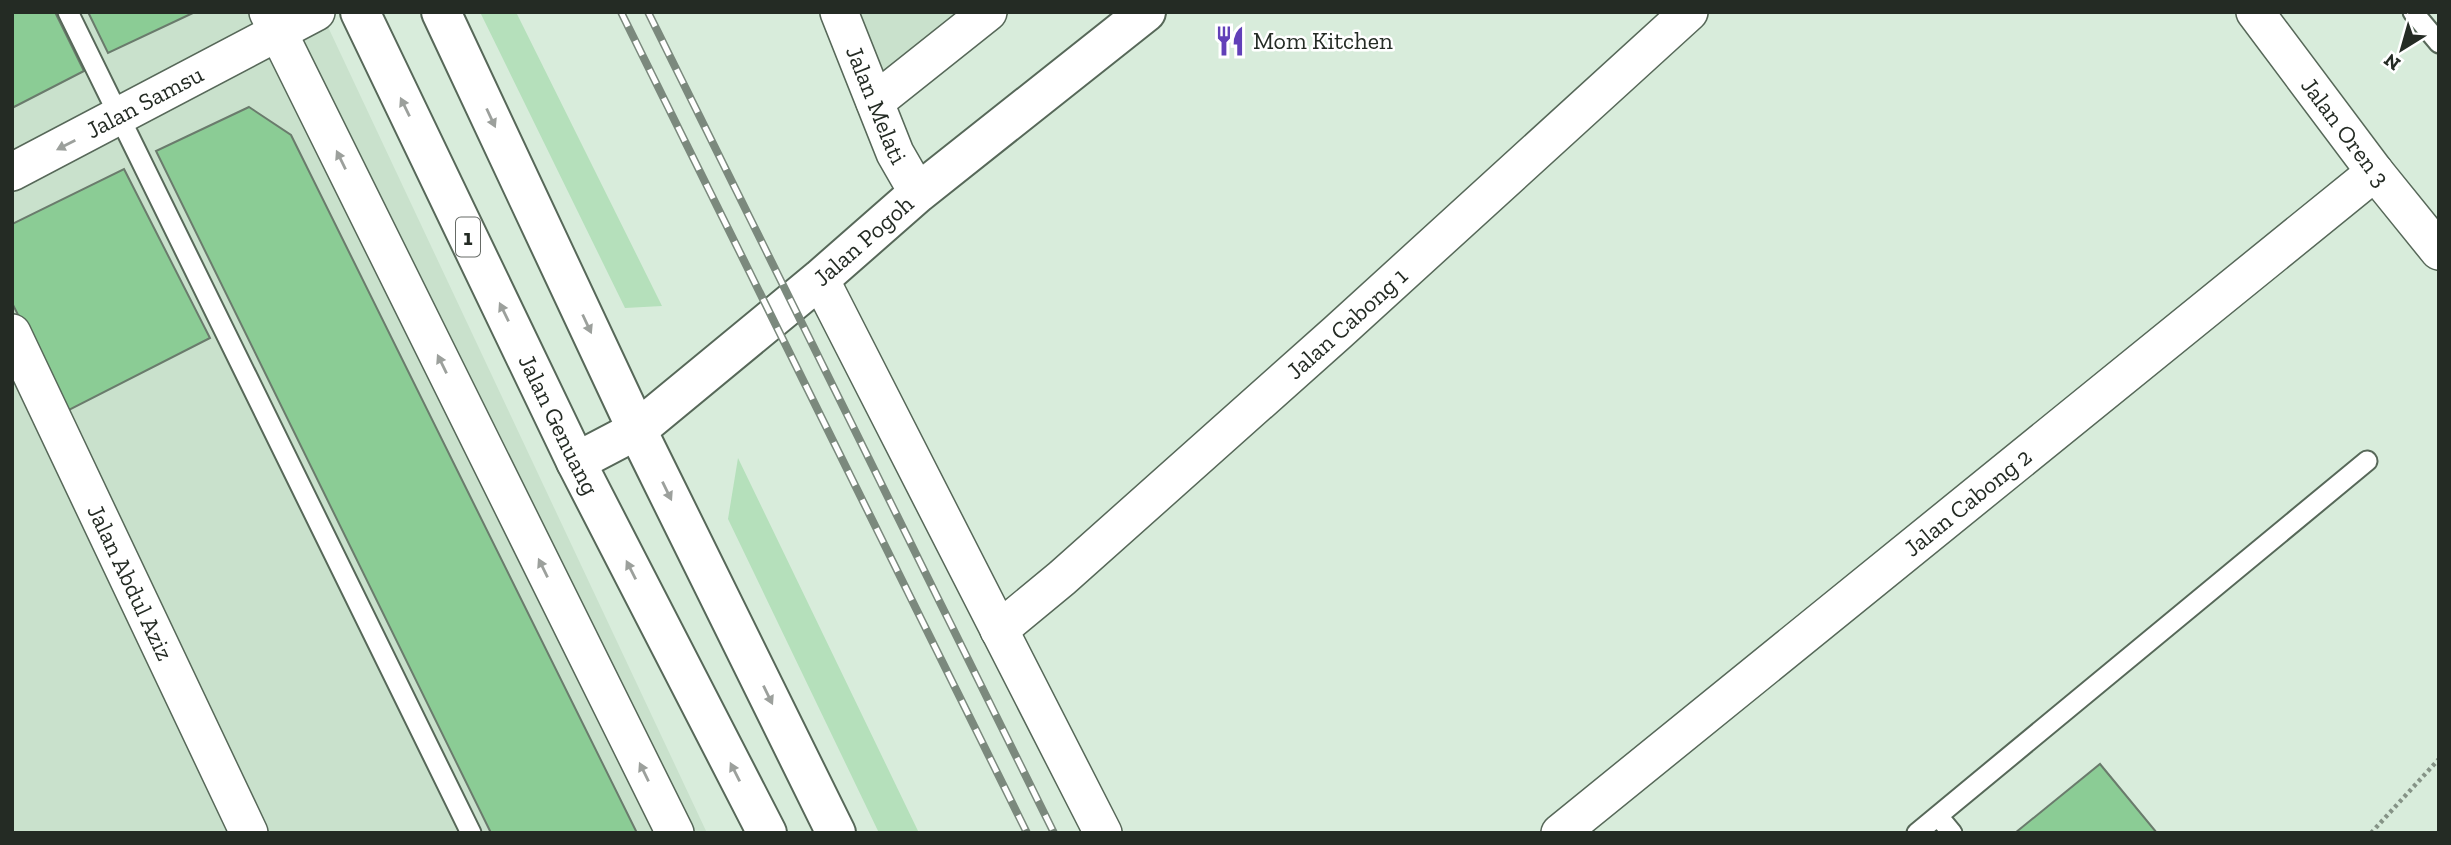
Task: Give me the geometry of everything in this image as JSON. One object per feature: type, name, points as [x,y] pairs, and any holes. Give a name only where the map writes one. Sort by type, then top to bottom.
[{"type":"main road","name":"Jalan Genuang","points":[[360,12],[576,462],[767,833]]},
{"type":"main road","points":[[441,12],[637,430],[836,833]]},
{"type":"main road","name":"Jalan Pogoh","points":[[576,462],[637,430],[820,279],[918,193],[1146,12]]},
{"type":"street","name":"Jalan Samsu","points":[[12,172],[119,118],[273,22],[316,12]]},
{"type":"street","name":"Jalan Melati","points":[[839,12],[895,153],[918,193]]},
{"type":"street","points":[[875,102],[988,12]]},
{"type":"street","name":"Jalan Cabong 1","points":[[999,630],[1062,578],[1318,351],[1689,12]]},
{"type":"street","name":"Jalan Oren 3","points":[[2255,12],[2375,172],[2439,251]]},
{"type":"street","points":[[273,22],[675,833]]},
{"type":"street","name":"Jalan Cabong 2","points":[[1560,833],[2375,172]]},
{"type":"street","points":[[820,279],[1103,833]]},
{"type":"street","name":"Jalan Abdul Aziz","points":[[12,333],[249,833]]},
{"type":"lane","points":[[68,12],[471,833]]},
{"type":"lane","points":[[2413,12],[2439,43]]},
{"type":"lane","points":[[1917,833],[2367,461]]},
{"type":"lane","points":[[1938,816],[1952,833]]},
{"type":"path","points":[[2371,833],[2439,759]]},
{"type":"shaded area","points":[[12,12],[321,12],[707,833],[12,833]]},
{"type":"shaded area","points":[[822,12],[1011,12],[866,127]]},
{"type":"green space","points":[[480,12],[516,12],[662,306],[625,308]]},
{"type":"green space","points":[[738,458],[919,833],[879,833],[728,519]]},
{"type":"building","points":[[12,12],[55,12],[84,71],[12,108]]},
{"type":"building","points":[[88,12],[195,12],[108,53]]},
{"type":"building","points":[[249,107],[291,135],[637,833],[491,833],[156,151]]},
{"type":"building","points":[[124,169],[210,338],[67,411],[12,303],[12,224]]},
{"type":"building","points":[[2100,764],[2157,833],[2015,833]]},
{"type":"railway","points":[[621,12],[1027,833]]},
{"type":"railway","points":[[648,12],[1054,833]]},
{"type":"place","name":"Mom Kitchen","points":[[1230,41]]}]
